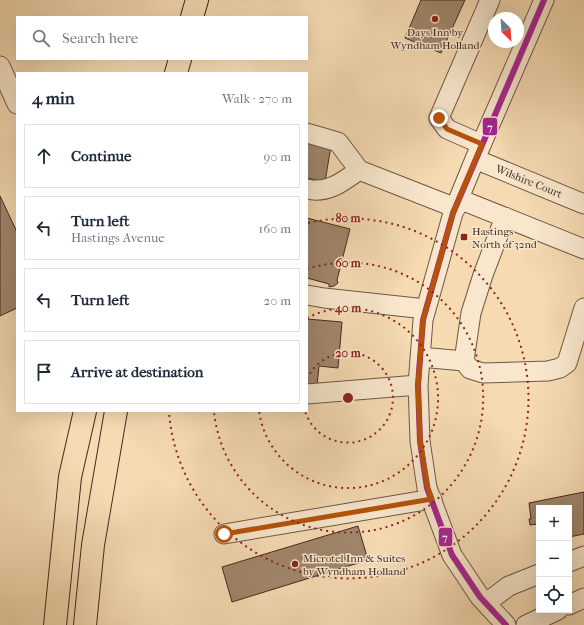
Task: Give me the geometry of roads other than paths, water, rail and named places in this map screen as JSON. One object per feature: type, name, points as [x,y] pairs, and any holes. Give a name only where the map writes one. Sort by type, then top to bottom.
[{"type":"highway","points":[[192,16],[197,0]]},
{"type":"highway","points":[[176,72],[180,60]]},
{"type":"highway","points":[[55,625],[70,477],[86,412]]},
{"type":"highway","points":[[85,625],[93,545],[116,412]]},
{"type":"street","name":"Wilshire Court","points":[[490,0],[439,118],[447,129],[478,151],[584,204]]},
{"type":"street","points":[[506,625],[486,603],[452,555],[428,488],[420,441],[418,385],[423,320],[457,203],[544,0]]},
{"type":"street","points":[[0,66],[16,102]]},
{"type":"street","points":[[308,133],[338,142],[359,170],[457,203],[505,217],[584,249]]},
{"type":"street","points":[[308,189],[317,191],[328,189],[359,170]]},
{"type":"street","points":[[505,217],[483,275],[471,313],[464,361],[470,369],[483,373],[548,372],[560,368],[567,363],[584,308]]},
{"type":"street","points":[[308,295],[426,308]]},
{"type":"street","points":[[420,357],[464,361]]},
{"type":"street","points":[[308,394],[418,385]]},
{"type":"street","points":[[224,534],[432,499]]},
{"type":"street","points":[[572,561],[584,556]]},
{"type":"street","points":[[486,603],[509,586],[536,575]]},
{"type":"street","points":[[572,604],[584,598]]},
{"type":"street","points":[[526,625],[552,613]]},
{"type":"place","name":"Days Inn by Wyndham Holland","points":[[435,19]]},
{"type":"place","name":"Hastings North of 32nd","points":[[464,237]]},
{"type":"place","name":"Microtel Inn & Suites by Wyndham Holland","points":[[295,564]]}]
